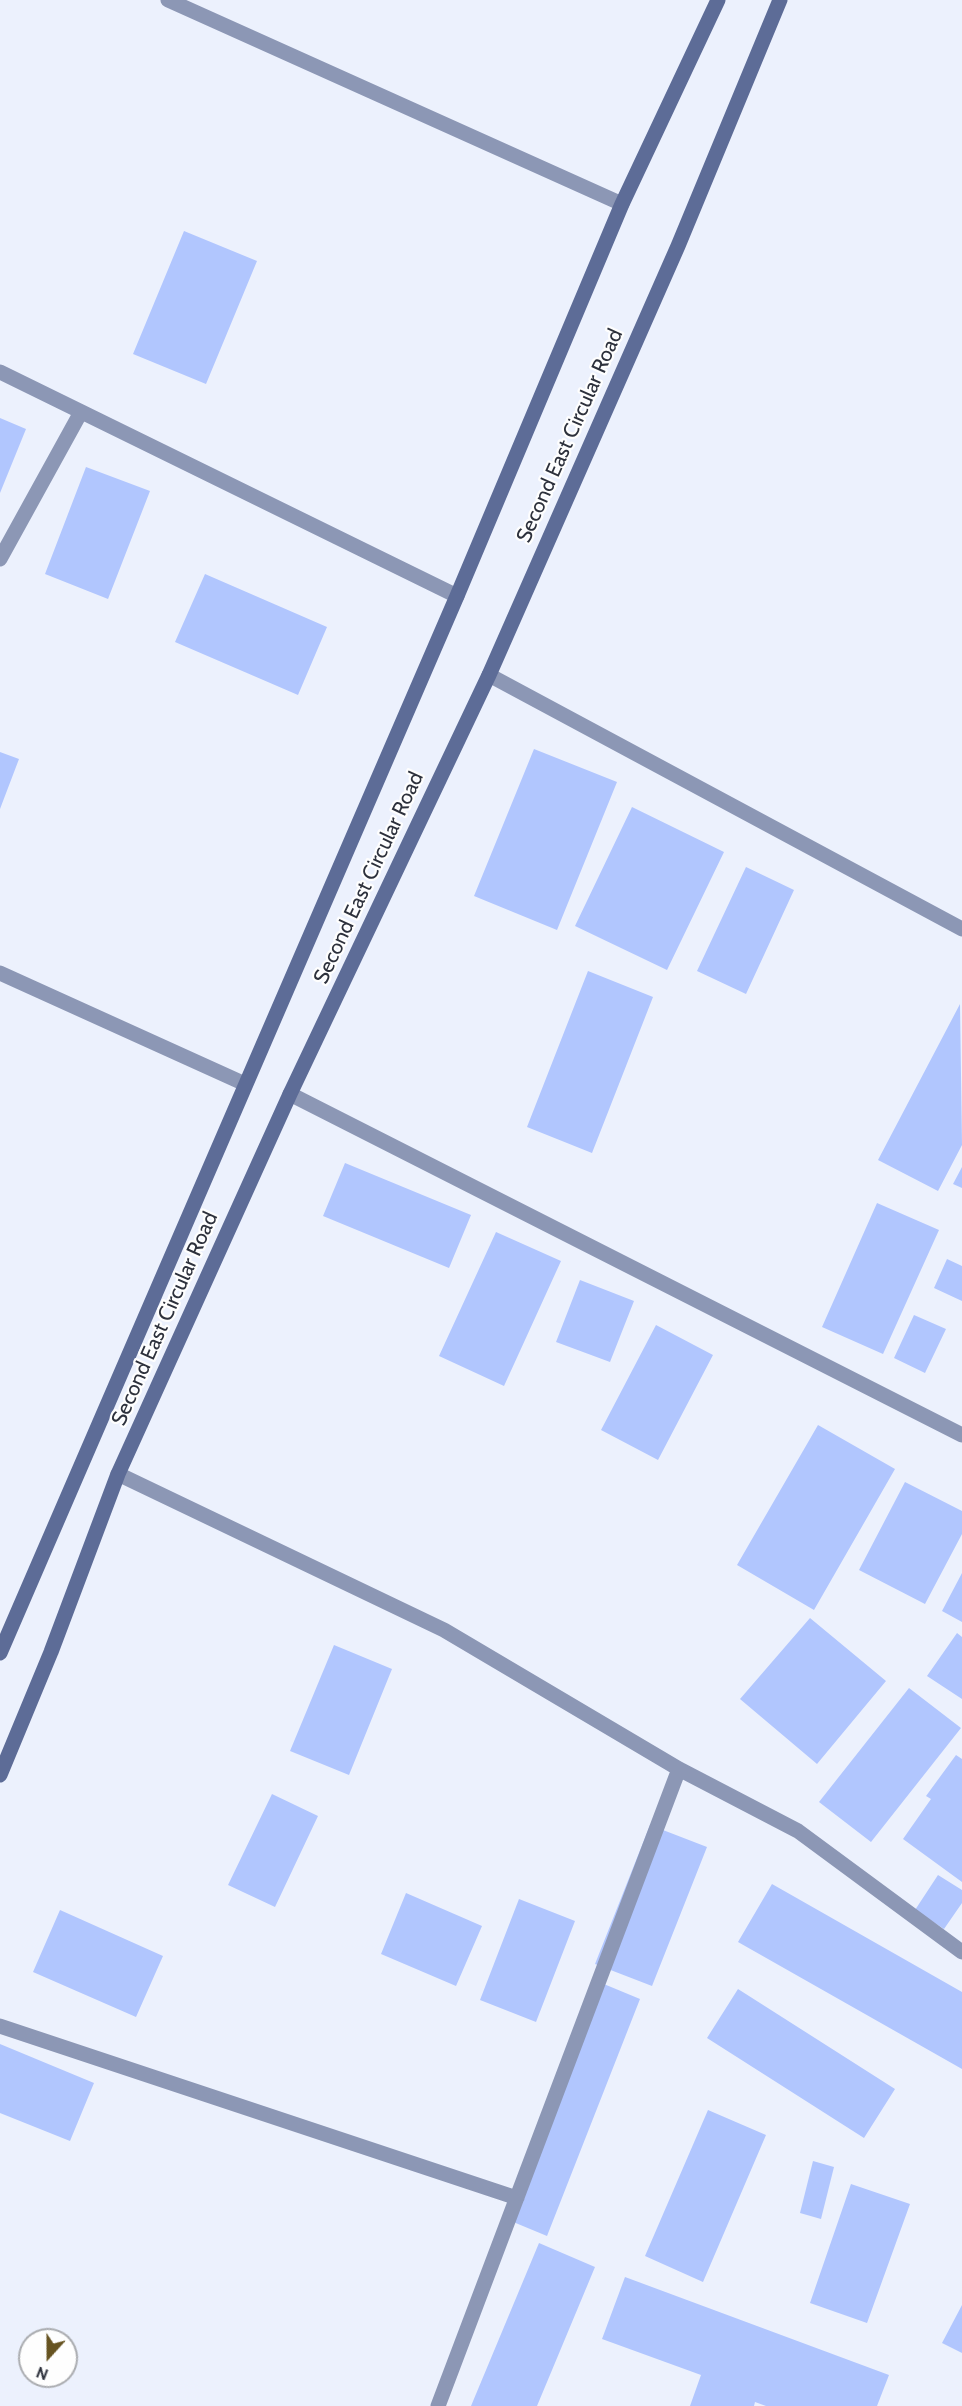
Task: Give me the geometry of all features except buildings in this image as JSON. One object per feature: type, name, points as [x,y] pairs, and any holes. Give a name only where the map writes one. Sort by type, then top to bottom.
[{"type":"main road","name":"Second East Circular Road","points":[[0,1653],[4,1633],[457,596],[622,204],[718,0]]},
{"type":"main road","name":"Second East Circular Road","points":[[0,1775],[51,1652],[118,1474],[290,1094],[489,675],[678,246],[780,0]]},
{"type":"street","points":[[168,0],[622,204]]},
{"type":"street","points":[[0,372],[457,596]]},
{"type":"street","points":[[0,559],[81,412]]},
{"type":"street","points":[[489,675],[962,929]]},
{"type":"street","points":[[0,973],[245,1084]]},
{"type":"street","points":[[290,1094],[962,1435]]},
{"type":"street","points":[[118,1474],[444,1630],[679,1768],[798,1831],[962,1952]]},
{"type":"street","points":[[438,2406],[679,1768]]},
{"type":"street","points":[[0,2026],[517,2198]]}]
